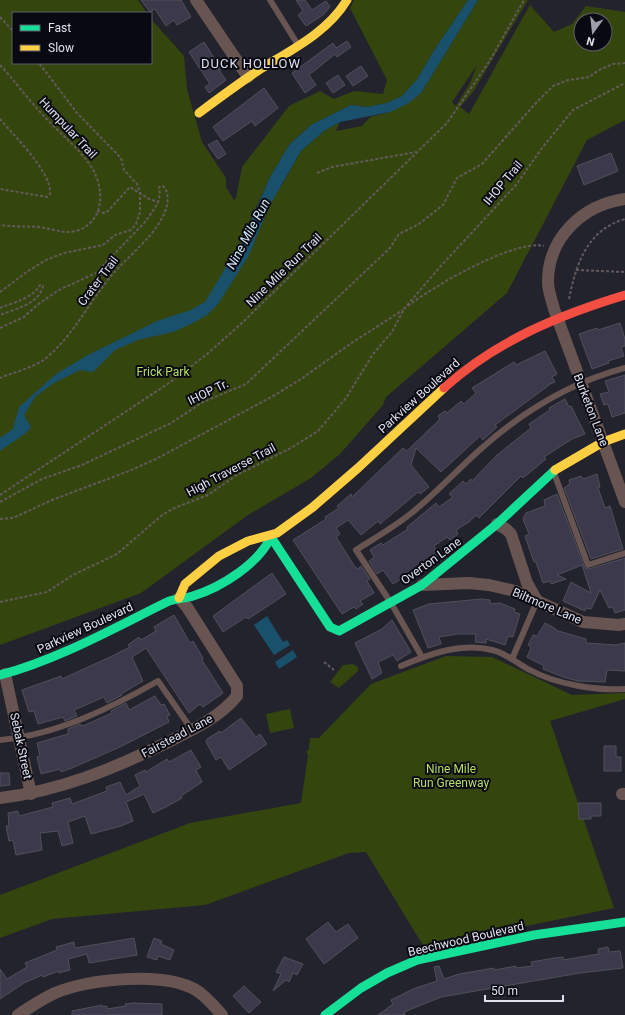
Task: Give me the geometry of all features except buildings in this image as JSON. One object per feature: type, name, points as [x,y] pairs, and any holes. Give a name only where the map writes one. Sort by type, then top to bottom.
[{"type":"street","points":[[196,0],[248,77]]},
{"type":"street","points":[[199,112],[248,77],[325,27],[337,17],[344,2]]},
{"type":"street","points":[[554,250],[571,224],[590,209],[610,201],[625,198]]},
{"type":"street","name":"Burketon Lane","points":[[554,250],[548,283],[562,316],[580,384],[625,502]]},
{"type":"street","name":"Parkview Boulevard","points":[[3,675],[38,663],[97,639],[171,600],[193,596],[224,581],[245,567],[264,551],[271,537],[313,507],[356,470],[449,382],[482,358],[525,331],[562,316],[625,295]]},
{"type":"street","name":"Overton Lane","points":[[271,537],[334,630],[339,630],[422,585],[497,524],[553,471],[603,442],[625,434]]},
{"type":"street","points":[[497,524],[506,529],[510,534],[527,583],[537,601]]},
{"type":"street","name":"Parkview Boulevard","points":[[179,598],[184,585],[206,566],[231,549],[260,537],[271,537]]},
{"type":"street","name":"Biltmore Lane","points":[[422,585],[469,583],[489,585],[515,591],[583,622],[625,624]]},
{"type":"street","name":"Fairstead Lane","points":[[0,798],[31,794],[63,786],[97,774],[144,754],[192,730],[210,720],[233,702],[237,696],[237,686],[187,607],[179,598]]},
{"type":"street","name":"Sebak Street","points":[[3,675],[19,737],[31,794]]},
{"type":"street","name":"Beechwood Boulevard","points":[[326,1015],[361,988],[387,973],[417,960],[534,935],[625,922]]},
{"type":"street","points":[[18,1015],[56,993],[74,987],[146,978],[175,982],[196,990],[213,1004],[222,1015]]},
{"type":"lane","points":[[270,0],[298,45]]},
{"type":"lane","points":[[422,657],[356,550],[413,512],[482,447],[518,418],[543,402],[580,384],[625,368]]},
{"type":"lane","points":[[553,471],[588,564],[625,553]]},
{"type":"lane","points":[[512,659],[537,601]]},
{"type":"lane","points":[[401,666],[422,657],[470,647],[493,650],[512,659],[531,671],[580,687],[625,689]]},
{"type":"lane","points":[[0,740],[48,730],[120,703],[158,680],[192,730]]},
{"type":"path","name":"Nine Mile Run Trail","points":[[0,495],[169,383],[206,355],[243,322],[447,123],[470,91],[505,36],[524,0]]},
{"type":"path","points":[[0,18],[12,30]]},
{"type":"path","name":"IHOP Tr.","points":[[0,502],[42,479],[82,465],[171,422],[203,402],[246,384],[390,248],[398,234],[418,224],[443,205],[457,178],[482,164],[534,104],[553,86],[568,80],[589,77],[599,70],[613,64],[625,63]]},
{"type":"path","name":"Humpular Trail","points":[[40,64],[78,113],[121,158],[124,170],[137,184],[140,194]]},
{"type":"path","name":"Humpular Trail","points":[[0,65],[38,110],[77,149],[91,166],[101,186],[101,202],[98,212]]},
{"type":"path","name":"IHOP Trail","points":[[404,309],[439,268],[516,185],[542,148],[573,110],[625,82]]},
{"type":"path","points":[[0,118],[37,164],[47,180],[50,194],[48,197],[0,189]]},
{"type":"path","points":[[316,173],[332,167],[417,151]]},
{"type":"path","name":"Crater Trail","points":[[0,328],[24,317],[37,305],[59,290],[96,273],[146,221],[158,202],[159,187],[163,186],[168,201],[164,214],[154,230],[110,278],[78,323],[43,360],[0,378]]},
{"type":"path","points":[[0,225],[40,227],[60,232],[75,231],[87,225],[98,212],[104,213],[108,211],[130,187],[154,202],[158,202]]},
{"type":"path","name":"Crater Trail","points":[[0,292],[28,271],[46,260],[64,253],[103,245],[115,235],[130,230],[136,224],[140,212],[140,194]]},
{"type":"path","points":[[562,316],[583,252],[594,237],[608,226],[625,219]]},
{"type":"path","points":[[0,519],[13,518],[52,500],[129,471],[156,459],[301,380],[353,342],[404,309],[427,292],[516,248],[539,245],[554,250]]},
{"type":"path","points":[[576,270],[625,272]]},
{"type":"path","points":[[0,308],[36,293],[40,285],[43,286],[37,297],[30,302],[0,315]]},
{"type":"path","name":"High Traverse Trail","points":[[0,602],[48,592],[73,575],[117,554],[161,516],[172,509],[208,494],[237,475],[291,448],[318,431],[346,398],[373,354],[392,332],[404,309]]},
{"type":"path","points":[[324,662],[334,670]]},
{"type":"green space","name":"Frick Park","points":[[0,0],[138,0],[146,12],[12,12],[12,64],[152,64],[152,20],[184,56],[187,89],[202,142],[226,178],[226,187],[234,200],[236,198],[242,167],[289,106],[320,91],[334,99],[354,91],[383,94],[387,80],[350,8],[354,0],[468,0],[433,52],[418,78],[402,96],[387,103],[367,107],[351,105],[311,125],[289,145],[269,179],[250,221],[282,185],[301,151],[324,131],[340,122],[336,131],[362,126],[370,117],[390,112],[421,93],[478,0],[528,0],[473,92],[460,107],[469,114],[530,5],[554,32],[573,23],[573,52],[613,52],[613,12],[581,12],[586,6],[625,12],[625,120],[587,140],[507,293],[386,397],[383,405],[340,454],[311,478],[248,515],[141,593],[0,645]],"holes":[[[477,65],[470,83],[456,106],[452,102]]]},
{"type":"green space","name":"Nine Mile Run Greenway","points":[[446,656],[492,657],[572,695],[625,693],[625,699],[550,721],[614,908],[424,947],[366,852],[349,853],[205,905],[52,919],[0,938],[0,895],[190,823],[301,803],[308,755],[306,752],[309,749],[310,738],[319,738],[371,684]]},
{"type":"green space","points":[[353,664],[358,667],[358,671],[339,688],[330,682],[343,665]]},
{"type":"green space","points":[[290,709],[294,728],[270,733],[266,714]]},
{"type":"water","name":"Nine Mile Run","points":[[468,0],[478,0],[421,93],[409,103],[390,112],[340,122],[324,131],[301,151],[270,205],[248,257],[218,304],[207,315],[173,332],[138,340],[115,350],[93,372],[80,370],[54,383],[35,397],[24,415],[31,427],[26,433],[0,451],[0,438],[13,429],[19,407],[56,374],[86,356],[157,321],[191,310],[205,302],[226,267],[237,254],[269,179],[289,145],[311,125],[351,105],[367,107],[387,103],[402,96],[418,78],[433,52]]},
{"type":"water","points":[[267,616],[283,642],[287,640],[290,645],[274,655],[254,625]]},
{"type":"water","points":[[293,650],[297,657],[279,669],[275,662]]},
{"type":"traffic: fast","points":[[271,537],[330,627],[339,631],[422,585],[497,524],[555,470]]},
{"type":"traffic: fast","points":[[0,675],[43,661],[64,652],[170,601],[193,596],[216,587],[248,565],[265,547],[271,537]]},
{"type":"traffic: fast","points":[[325,1015],[361,988],[387,973],[417,960],[534,935],[625,922]]},
{"type":"traffic: slow","points":[[199,113],[251,75],[308,40],[339,12],[347,0]]},
{"type":"traffic: slow","points":[[179,598],[185,584],[219,556],[248,541],[277,533],[313,507],[358,468],[444,388]]},
{"type":"traffic: slow","points":[[555,470],[603,442],[625,434]]},
{"type":"traffic: jam","points":[[444,388],[485,356],[529,331],[576,311],[625,295]]},
{"type":"district","name":"DUCK HOLLOW","points":[[251,63]]}]
